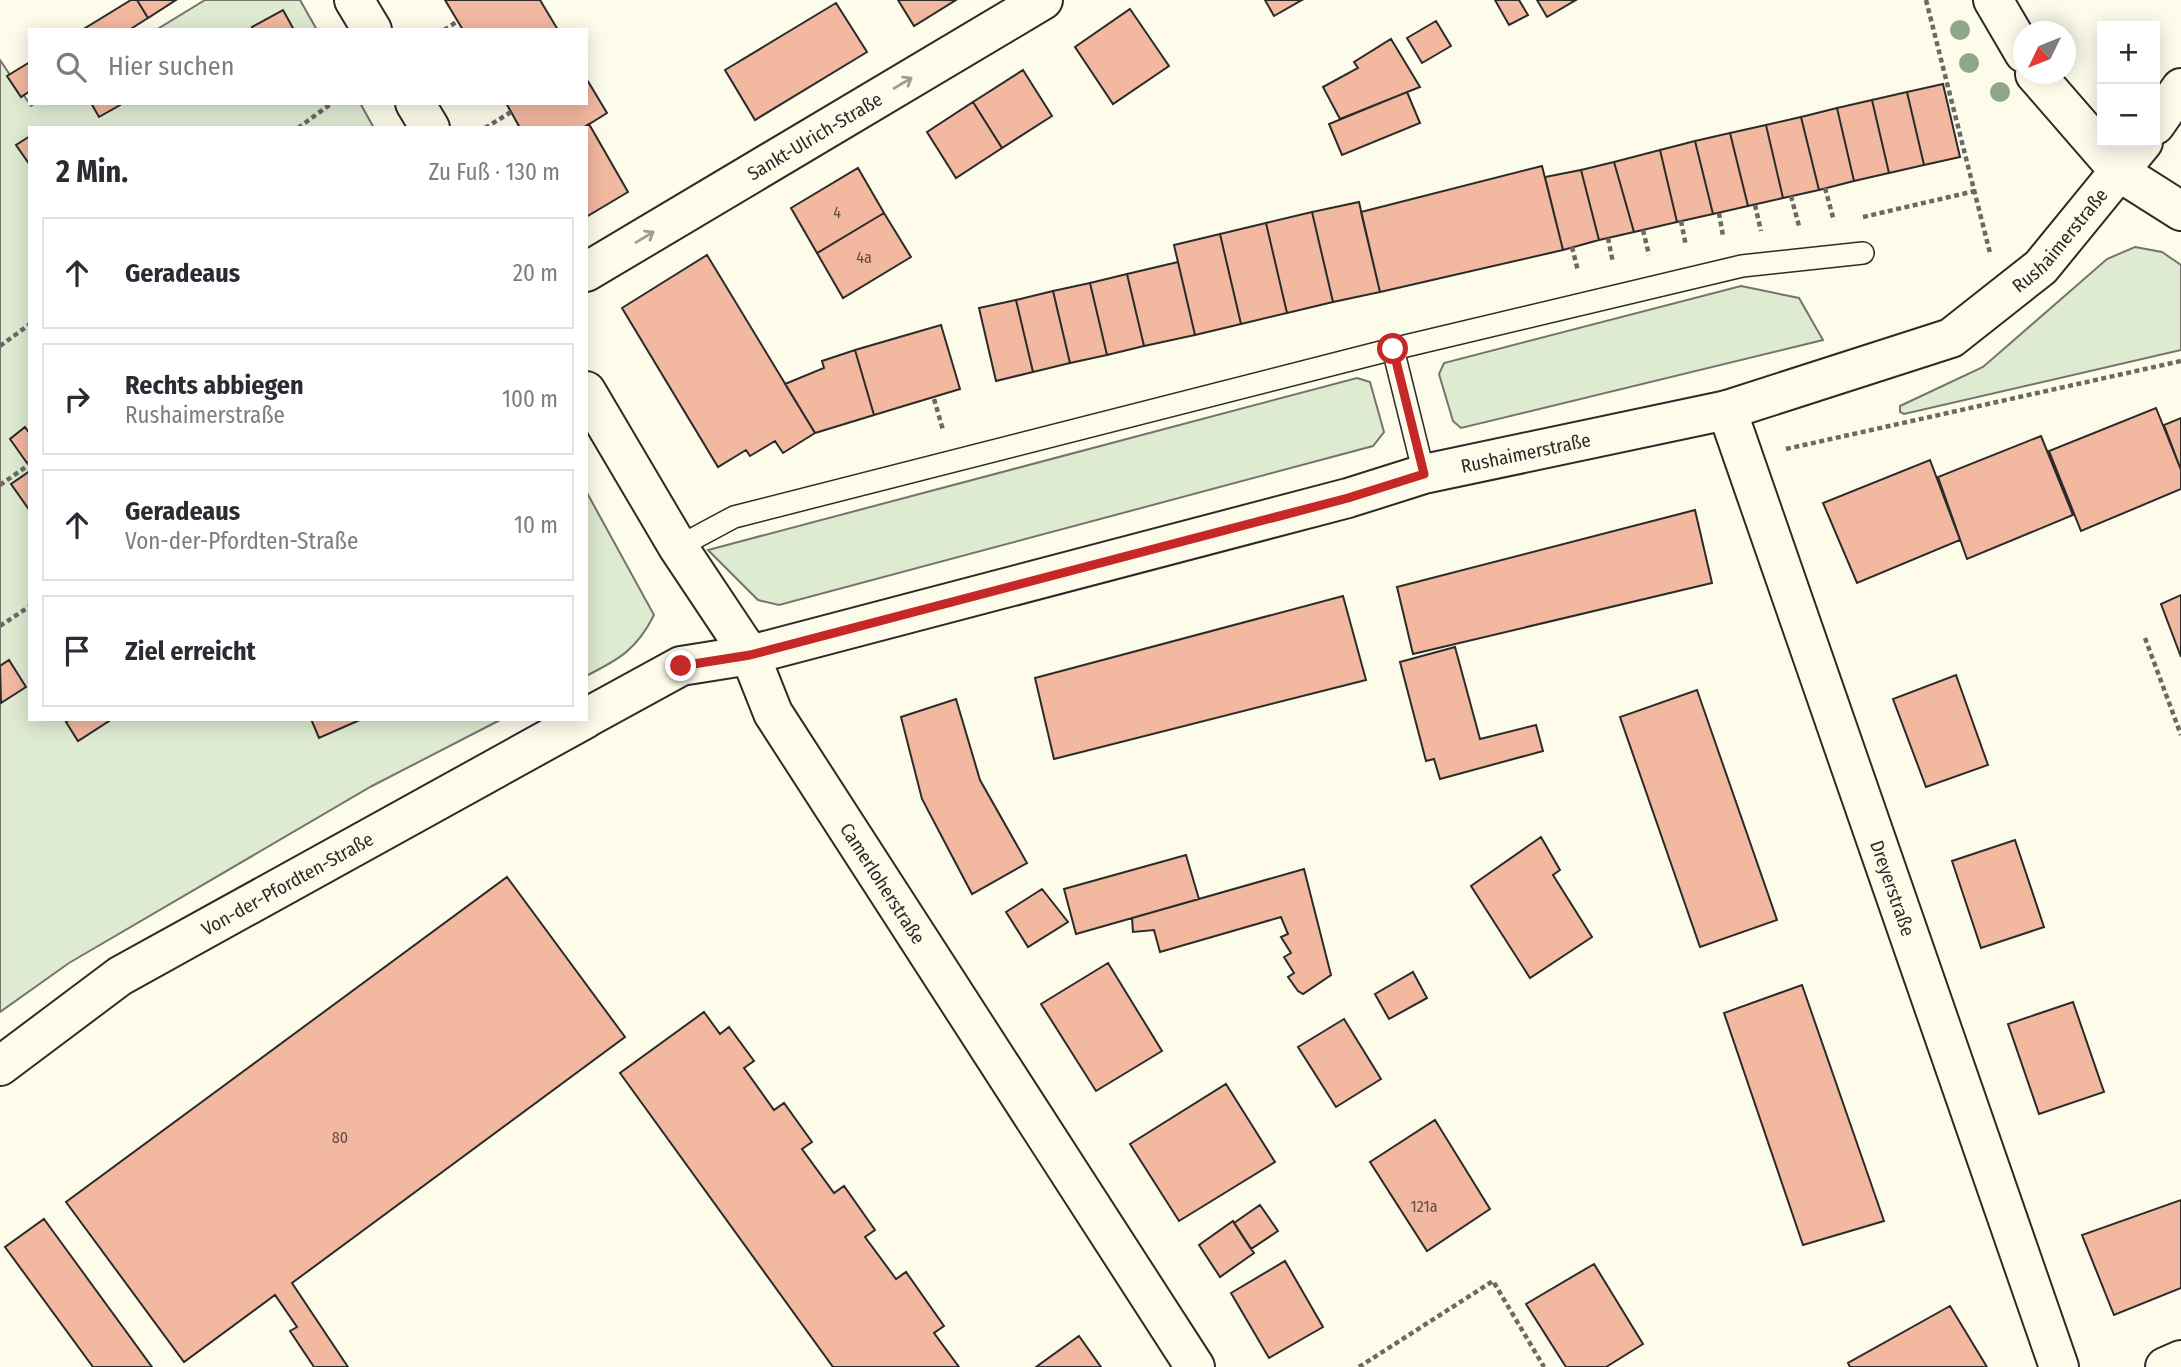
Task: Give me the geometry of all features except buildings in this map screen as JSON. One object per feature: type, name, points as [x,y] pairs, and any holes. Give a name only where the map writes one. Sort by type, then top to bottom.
[{"type":"street","points":[[354,0],[371,28]]},
{"type":"street","name":"Sankt-Ulrich-Straße","points":[[588,271],[1043,0]]},
{"type":"street","points":[[1993,0],[2013,34]]},
{"type":"street","points":[[2044,84],[2121,173],[2181,212]]},
{"type":"street","points":[[2160,118],[2181,88]]},
{"type":"street","points":[[416,105],[429,126]]},
{"type":"street","name":"Rushaimerstraße","points":[[750,655],[1348,498],[1424,474],[1727,410],[1951,338],[2041,267],[2121,173],[2139,147]]},
{"type":"street","name":"Camerloherstraße","points":[[588,394],[678,547],[750,655],[773,713],[1195,1367]]},
{"type":"street","name":"Dreyerstraße","points":[[1727,410],[2059,1367]]},
{"type":"street","name":"Von-der-Pfordten-Straße","points":[[588,717],[681,666],[750,655]]},
{"type":"street","name":"Von-der-Pfordten-Straße","points":[[0,1066],[120,976],[581,721]]},
{"type":"street","points":[[2165,1367],[2181,1360]]},
{"type":"lane","points":[[678,547],[734,517],[1393,349],[1742,266],[1863,253]]},
{"type":"lane","points":[[1393,349],[1424,474]]},
{"type":"path","points":[[1926,0],[2001,298]]},
{"type":"path","points":[[447,28],[457,21]]},
{"type":"path","points":[[301,126],[329,105]]},
{"type":"path","points":[[488,126],[511,112]]},
{"type":"path","points":[[1863,253],[1863,216],[1975,191]]},
{"type":"path","points":[[0,346],[28,325]]},
{"type":"path","points":[[1744,458],[2181,360]]},
{"type":"path","points":[[0,485],[28,465]]},
{"type":"path","points":[[0,626],[28,607]]},
{"type":"path","points":[[2145,638],[2181,735]]},
{"type":"path","points":[[1359,1367],[1493,1281],[1544,1367]]},
{"type":"green space","points":[[205,0],[300,0],[316,28],[159,28]]},
{"type":"green space","points":[[0,60],[31,106],[361,105],[373,126],[28,126],[28,721],[498,721],[372,786],[69,963],[0,1012]]},
{"type":"green space","points":[[2135,247],[2162,252],[2181,265],[2181,350],[1904,414],[1900,412],[1900,406],[1983,367],[2107,259]]},
{"type":"green space","points":[[1741,286],[1799,298],[1823,340],[1461,428],[1453,421],[1439,374],[1444,363]]},
{"type":"green space","points":[[1357,378],[1370,382],[1384,432],[1373,446],[779,605],[758,600],[708,550]]},
{"type":"green space","points":[[588,495],[654,615],[634,645],[609,664],[588,675]]},
{"type":"route","points":[[681,666],[750,655],[1348,498],[1424,474],[1393,349]]}]
